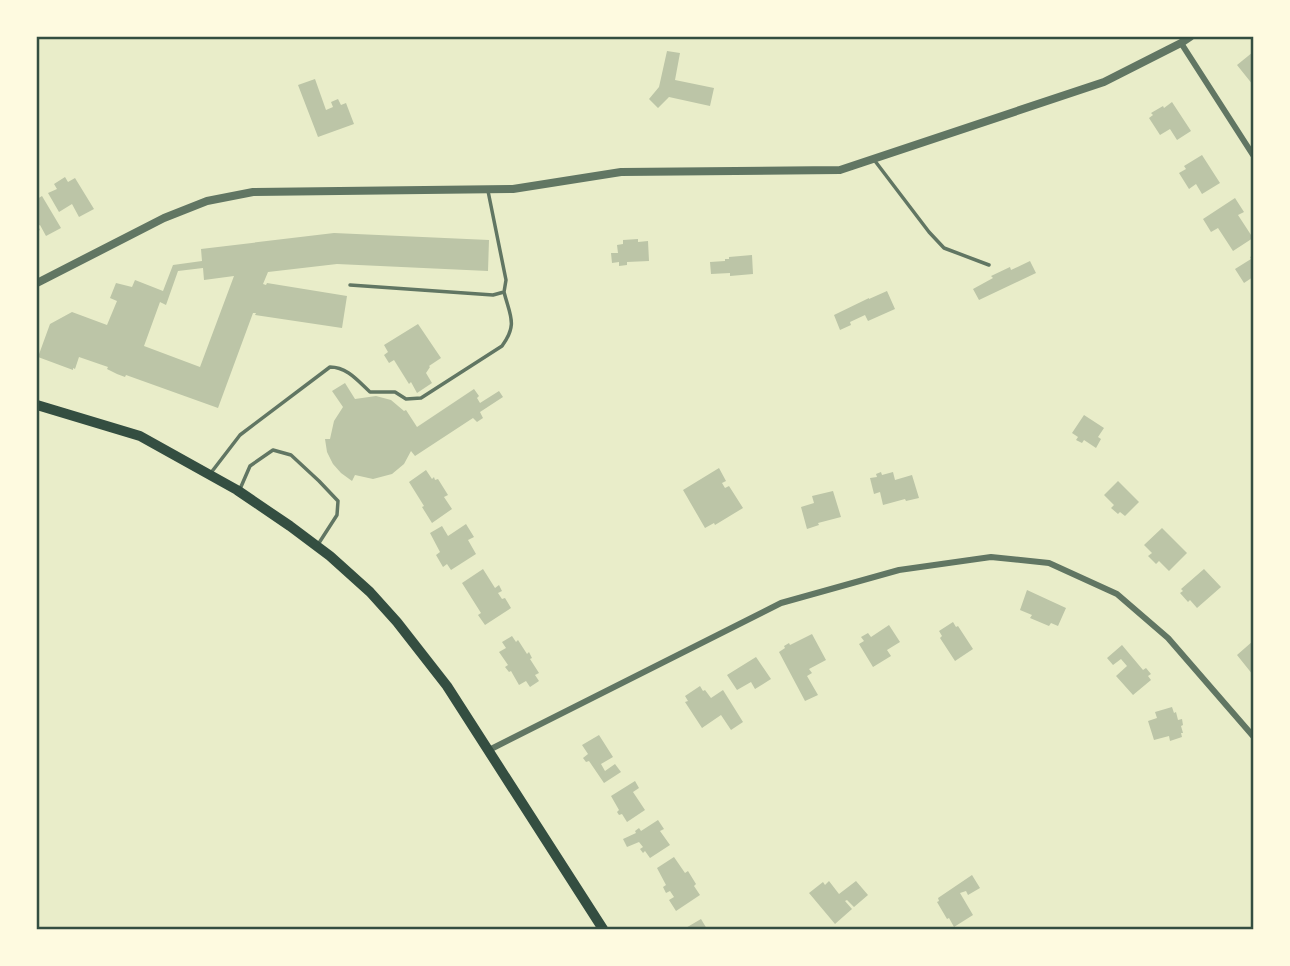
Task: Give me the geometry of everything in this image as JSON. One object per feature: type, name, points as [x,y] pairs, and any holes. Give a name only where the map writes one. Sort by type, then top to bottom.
[{"type":"main road","points":[[37,405],[140,436],[239,491],[316,546],[370,592],[447,686],[603,929]]},
{"type":"street","points":[[37,283],[164,218],[207,201],[253,192],[513,189],[621,172],[840,170],[1104,82],[1190,37]]},
{"type":"street","points":[[1181,43],[1253,155]]},
{"type":"street","points":[[489,750],[781,603],[899,570],[991,557],[1049,563],[1117,594],[1168,639],[1253,736]]},
{"type":"lane","points":[[874,159],[944,248],[989,265]]},
{"type":"lane","points":[[210,475],[240,436],[330,367],[339,367],[348,372],[370,392],[395,392],[406,399],[421,398],[502,346],[511,333],[512,322],[504,292],[506,280],[487,189]]},
{"type":"lane","points":[[350,285],[493,295],[504,292]]},
{"type":"lane","points":[[239,491],[250,466],[273,450],[290,455],[338,502],[337,514],[316,546]]},
{"type":"building","points":[[667,51],[680,53],[675,80],[714,88],[710,106],[669,97],[658,108],[649,99],[659,87]]},
{"type":"building","points":[[1253,52],[1253,85],[1237,65]]},
{"type":"building","points":[[315,79],[326,110],[333,107],[331,102],[338,99],[341,105],[346,103],[354,124],[318,137],[298,85]]},
{"type":"building","points":[[1172,102],[1191,131],[1177,140],[1170,129],[1160,135],[1149,118],[1153,115],[1151,113]]},
{"type":"building","points":[[1202,155],[1220,183],[1202,194],[1196,184],[1189,189],[1179,173],[1186,169],[1184,166]]},
{"type":"building","points":[[65,177],[68,182],[75,178],[94,209],[79,217],[72,204],[59,212],[48,193],[57,189],[54,184]]},
{"type":"building","points":[[42,196],[61,228],[46,236],[40,225],[40,230],[37,230],[37,199]]},
{"type":"building","points":[[1235,198],[1244,212],[1238,215],[1253,238],[1233,251],[1218,228],[1211,232],[1203,219]]},
{"type":"building","points":[[334,233],[489,240],[488,271],[337,264],[268,272],[263,284],[266,285],[267,283],[347,296],[342,328],[253,313],[218,408],[126,375],[125,377],[107,369],[108,367],[79,357],[73,370],[38,357],[50,324],[72,312],[107,325],[117,301],[110,298],[116,283],[132,287],[135,280],[163,291],[173,265],[202,261],[201,249]],"holes":[[[203,268],[204,280],[234,276],[200,367],[144,346],[160,302],[166,305],[178,271]]]},
{"type":"building","points":[[638,239],[638,242],[648,241],[649,261],[627,262],[627,265],[619,266],[619,262],[612,263],[611,253],[618,253],[617,245],[623,244],[623,240]]},
{"type":"building","points":[[752,255],[753,274],[711,274],[710,262]]},
{"type":"building","points":[[1252,256],[1253,277],[1244,283],[1235,269]]},
{"type":"building","points":[[1030,261],[1036,273],[979,300],[973,289],[993,278],[991,276]]},
{"type":"building","points":[[887,291],[895,309],[868,321],[865,315],[840,330],[834,315]]},
{"type":"building","points":[[418,324],[441,358],[429,366],[426,373],[432,383],[417,393],[394,360],[389,363],[384,355],[388,352],[384,345]]},
{"type":"building","points":[[345,383],[355,399],[376,396],[391,400],[406,410],[417,427],[474,389],[480,403],[499,391],[503,397],[480,412],[483,418],[477,422],[473,418],[415,456],[411,451],[404,464],[392,474],[373,479],[355,475],[352,481],[333,464],[325,439],[330,439],[334,421],[343,407],[332,391]]},
{"type":"building","points":[[1084,415],[1104,428],[1098,437],[1101,439],[1096,448],[1084,440],[1082,443],[1076,440],[1078,437],[1072,433]]},
{"type":"building","points":[[719,468],[726,481],[722,483],[725,488],[729,486],[743,508],[705,528],[683,490]]},
{"type":"building","points":[[426,470],[432,479],[438,479],[448,495],[444,497],[452,509],[432,523],[409,482]]},
{"type":"building","points":[[881,472],[882,475],[893,472],[895,480],[912,475],[919,498],[883,505],[880,492],[874,494],[870,478],[877,477],[876,474]]},
{"type":"building","points":[[1118,481],[1139,502],[1125,516],[1111,508],[1114,505],[1104,495]]},
{"type":"building","points":[[833,491],[841,517],[807,529],[801,507],[814,503],[812,496]]},
{"type":"building","points":[[466,524],[474,537],[468,540],[476,554],[451,570],[447,564],[443,567],[436,555],[440,552],[430,533],[442,526],[448,536]]},
{"type":"building","points":[[1162,528],[1187,553],[1169,571],[1159,561],[1156,564],[1148,556],[1152,553],[1144,545]]},
{"type":"building","points":[[483,569],[495,588],[499,585],[502,591],[498,593],[511,608],[485,625],[478,615],[481,613],[462,583]]},
{"type":"building","points":[[1204,569],[1221,587],[1197,608],[1180,593],[1183,591],[1181,589]]},
{"type":"building","points":[[1027,590],[1066,608],[1058,626],[1051,623],[1049,626],[1030,618],[1032,615],[1020,610]]},
{"type":"building","points":[[953,622],[973,649],[955,661],[940,638],[942,636],[939,631]]},
{"type":"building","points":[[889,625],[900,642],[887,650],[891,656],[873,667],[859,644],[864,641],[861,637],[868,633],[871,637]]},
{"type":"building","points":[[812,634],[826,660],[809,669],[812,673],[807,676],[818,695],[805,701],[779,652],[789,643],[790,645]]},
{"type":"building","points":[[512,636],[527,654],[529,652],[532,658],[530,659],[539,673],[535,675],[539,681],[530,687],[526,681],[519,685],[511,671],[505,667],[508,665],[499,652],[506,648],[502,642]]},
{"type":"building","points":[[1253,641],[1253,675],[1237,655]]},
{"type":"building","points":[[1122,645],[1143,670],[1146,668],[1151,674],[1148,676],[1151,680],[1133,695],[1116,676],[1127,666],[1121,659],[1113,665],[1107,658]]},
{"type":"building","points":[[756,657],[771,679],[755,689],[751,682],[737,690],[727,675]]},
{"type":"building","points":[[700,686],[711,698],[723,690],[743,722],[731,730],[721,715],[702,728],[685,702],[688,701],[685,696]]},
{"type":"building","points":[[1172,707],[1178,720],[1182,719],[1182,737],[1170,741],[1169,736],[1154,740],[1148,721],[1157,718],[1155,712]]},
{"type":"building","points":[[599,735],[613,757],[601,764],[605,771],[615,764],[621,772],[604,783],[589,761],[586,762],[583,758],[588,754],[582,745]]},
{"type":"building","points":[[635,781],[639,788],[633,792],[645,810],[627,822],[622,814],[617,812],[619,810],[611,796]]},
{"type":"building","points":[[658,820],[664,829],[660,831],[670,845],[650,858],[640,849],[643,847],[639,842],[627,847],[623,839]]},
{"type":"building","points":[[674,857],[685,873],[688,871],[700,895],[676,911],[669,900],[674,897],[670,891],[666,893],[663,887],[666,885],[657,868]]},
{"type":"building","points":[[972,875],[980,888],[968,895],[966,891],[960,893],[973,915],[954,927],[937,902],[938,898]]},
{"type":"building","points":[[829,881],[839,894],[856,881],[868,895],[854,907],[845,901],[852,909],[835,924],[809,893],[823,882],[825,885]]},
{"type":"building","points":[[701,919],[707,929],[684,929]]}]
